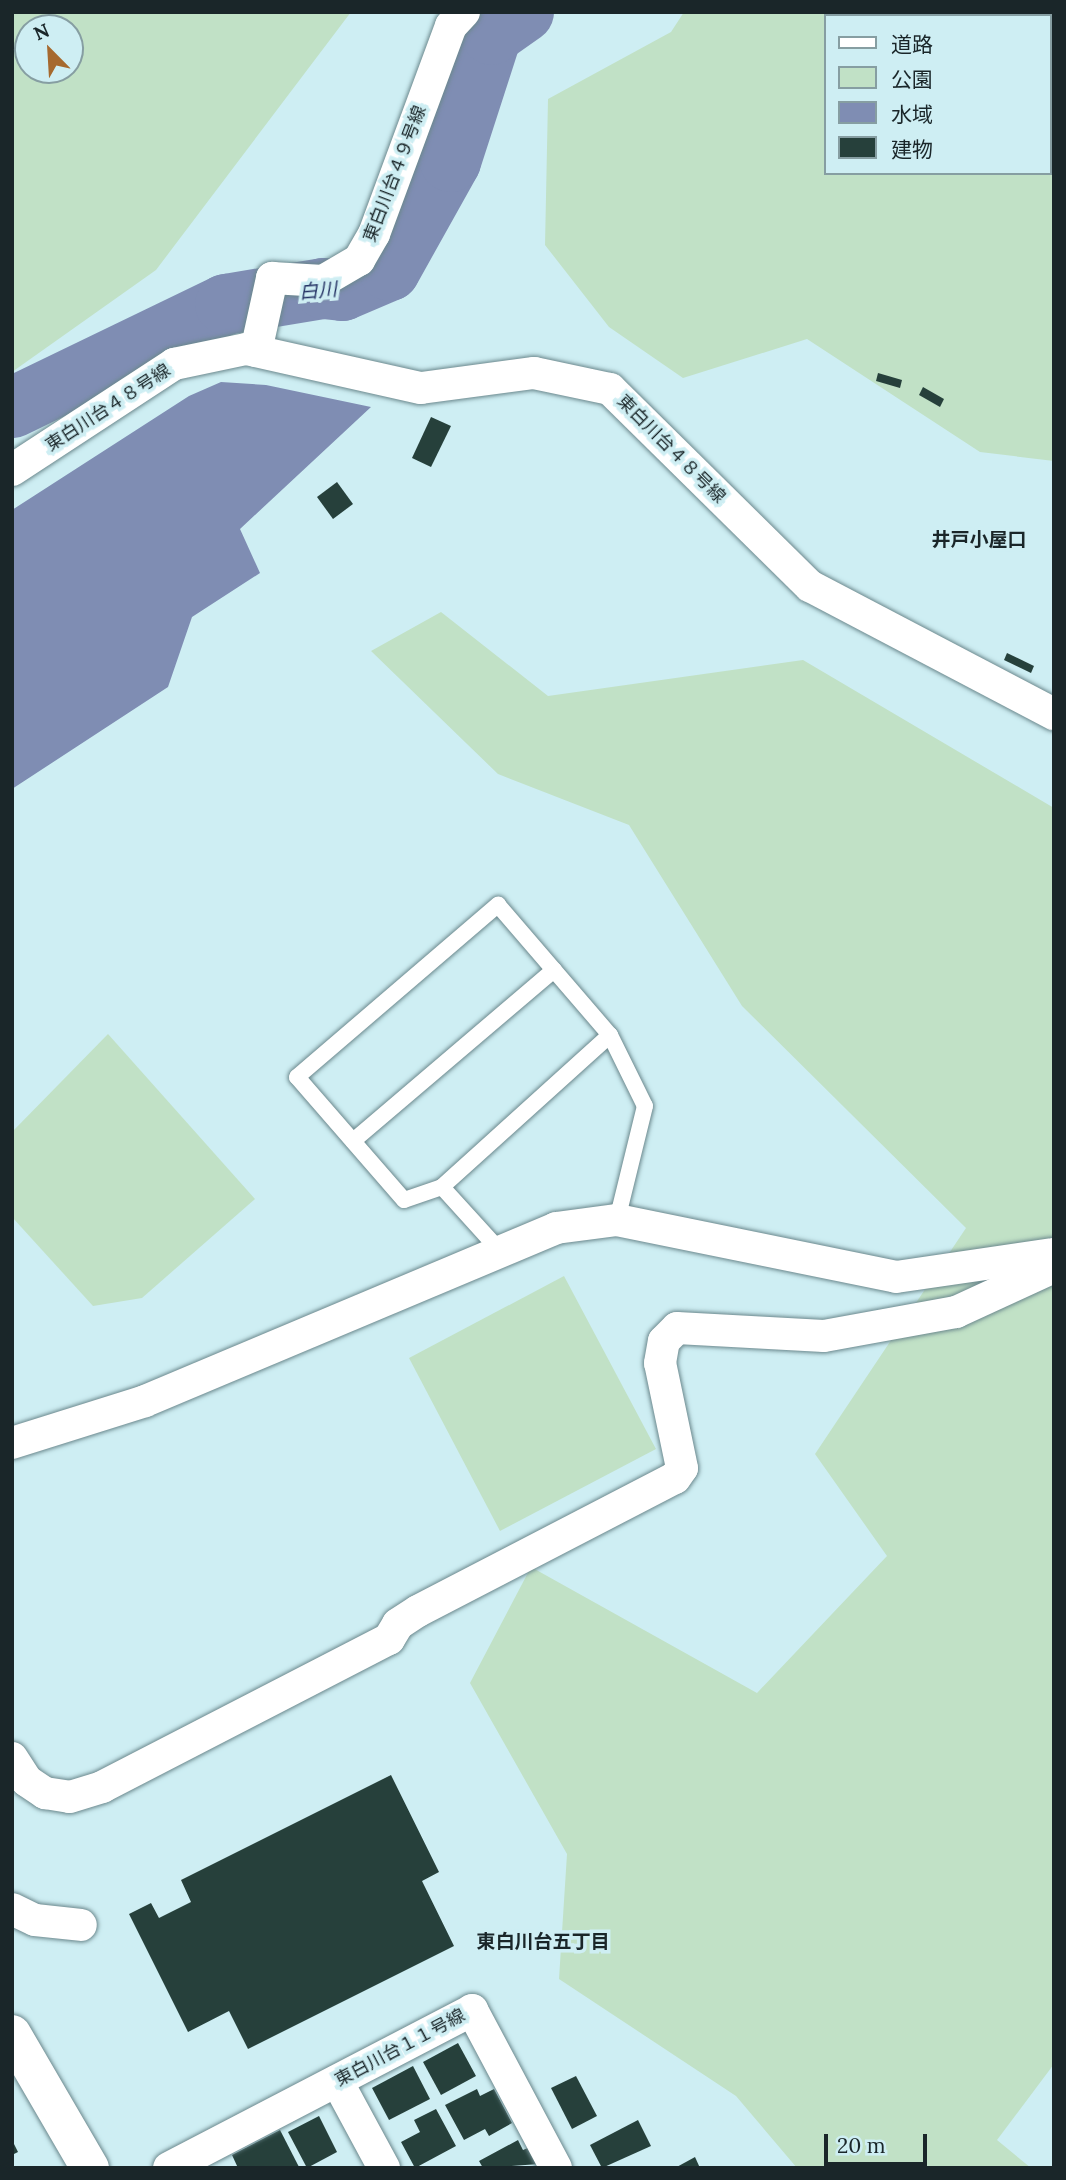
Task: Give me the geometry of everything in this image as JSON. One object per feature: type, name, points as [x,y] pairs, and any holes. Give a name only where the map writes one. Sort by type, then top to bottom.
[{"type":"street","name":"東白川台４９号線","points":[[256,351],[272,278],[323,281],[359,260],[374,234],[451,26],[464,12]]},
{"type":"street","name":"東白川台４８号線","points":[[12,470],[174,365],[256,351],[421,388],[534,373],[610,389],[810,586],[1054,713]]},
{"type":"street","points":[[12,1443],[145,1401],[556,1228],[617,1220],[896,1277],[1054,1254]]},
{"type":"street","points":[[12,1758],[27,1781],[45,1793],[70,1797],[102,1787],[389,1639],[398,1624],[418,1611],[675,1478],[682,1468],[660,1363],[664,1341],[677,1328],[824,1336],[956,1312],[1054,1266]]},
{"type":"street","points":[[12,1909],[35,1920],[81,1925]]},
{"type":"street","name":"東白川台１１号線","points":[[169,2168],[201,2161],[337,2081],[472,2010],[556,2168]]},
{"type":"street","points":[[12,2034],[90,2168]]},
{"type":"street","points":[[337,2081],[384,2168]]},
{"type":"lane","points":[[610,1035],[442,1187],[404,1200],[297,1077],[498,905],[610,1035],[645,1106],[617,1220]]},
{"type":"lane","points":[[353,1141],[554,970]]},
{"type":"lane","points":[[442,1187],[500,1251]]},
{"type":"green space","points":[[12,12],[351,12],[156,270],[12,372]]},
{"type":"green space","points":[[684,12],[1054,12],[1054,461],[980,452],[807,339],[683,378],[609,327],[545,245],[548,99],[671,32]]},
{"type":"green space","points":[[441,612],[548,696],[803,660],[1054,808],[1054,2064],[997,2140],[1031,2168],[797,2168],[736,2096],[559,1979],[567,1854],[470,1683],[531,1567],[757,1693],[887,1556],[815,1454],[966,1228],[742,1006],[629,825],[498,774],[371,651]]},
{"type":"green space","points":[[108,1034],[255,1199],[142,1298],[93,1306],[12,1217],[12,1132]]},
{"type":"green space","points":[[564,1276],[656,1449],[500,1531],[409,1358]]},
{"type":"water","points":[[221,382],[266,385],[371,407],[240,529],[260,573],[192,617],[168,687],[12,789],[12,510],[189,396]]},
{"type":"building","points":[[878,373],[902,380],[900,388],[876,381]]},
{"type":"building","points":[[923,387],[944,399],[940,407],[919,395]]},
{"type":"building","points":[[431,417],[451,426],[431,467],[412,458]]},
{"type":"building","points":[[337,482],[353,504],[333,519],[317,497]]},
{"type":"building","points":[[1007,653],[1034,666],[1031,673],[1004,660]]},
{"type":"building","points":[[391,1775],[439,1872],[422,1881],[454,1946],[248,2049],[229,2011],[188,2032],[129,1914],[151,1903],[159,1918],[191,1902],[181,1880]]},
{"type":"building","points":[[458,2043],[476,2076],[441,2095],[423,2062]]},
{"type":"building","points":[[413,2066],[430,2099],[389,2120],[372,2088]]},
{"type":"building","points":[[576,2076],[597,2116],[572,2129],[551,2088]]},
{"type":"building","points":[[477,2089],[480,2096],[494,2089],[512,2123],[489,2136],[485,2129],[464,2140],[445,2105]]},
{"type":"building","points":[[436,2109],[456,2146],[415,2168],[401,2142],[420,2132],[414,2120]]},
{"type":"building","points":[[319,2116],[337,2152],[307,2168],[288,2132]]},
{"type":"building","points":[[638,2120],[651,2146],[602,2168],[590,2145]]},
{"type":"building","points":[[280,2130],[299,2167],[238,2168],[232,2155]]},
{"type":"building","points":[[12,2140],[18,2152],[12,2155]]},
{"type":"building","points":[[518,2140],[523,2150],[530,2147],[539,2164],[483,2168],[479,2161]]},
{"type":"building","points":[[695,2157],[700,2168],[675,2168]]},
{"type":"waterway","name":"白川","points":[[12,407],[225,304],[323,288],[342,290],[389,270],[450,161],[491,34],[523,12]]},
{"type":"district","name":"井戸小屋口","points":[[979,540]]},
{"type":"district","name":"東白川台五丁目","points":[[543,1942]]}]
